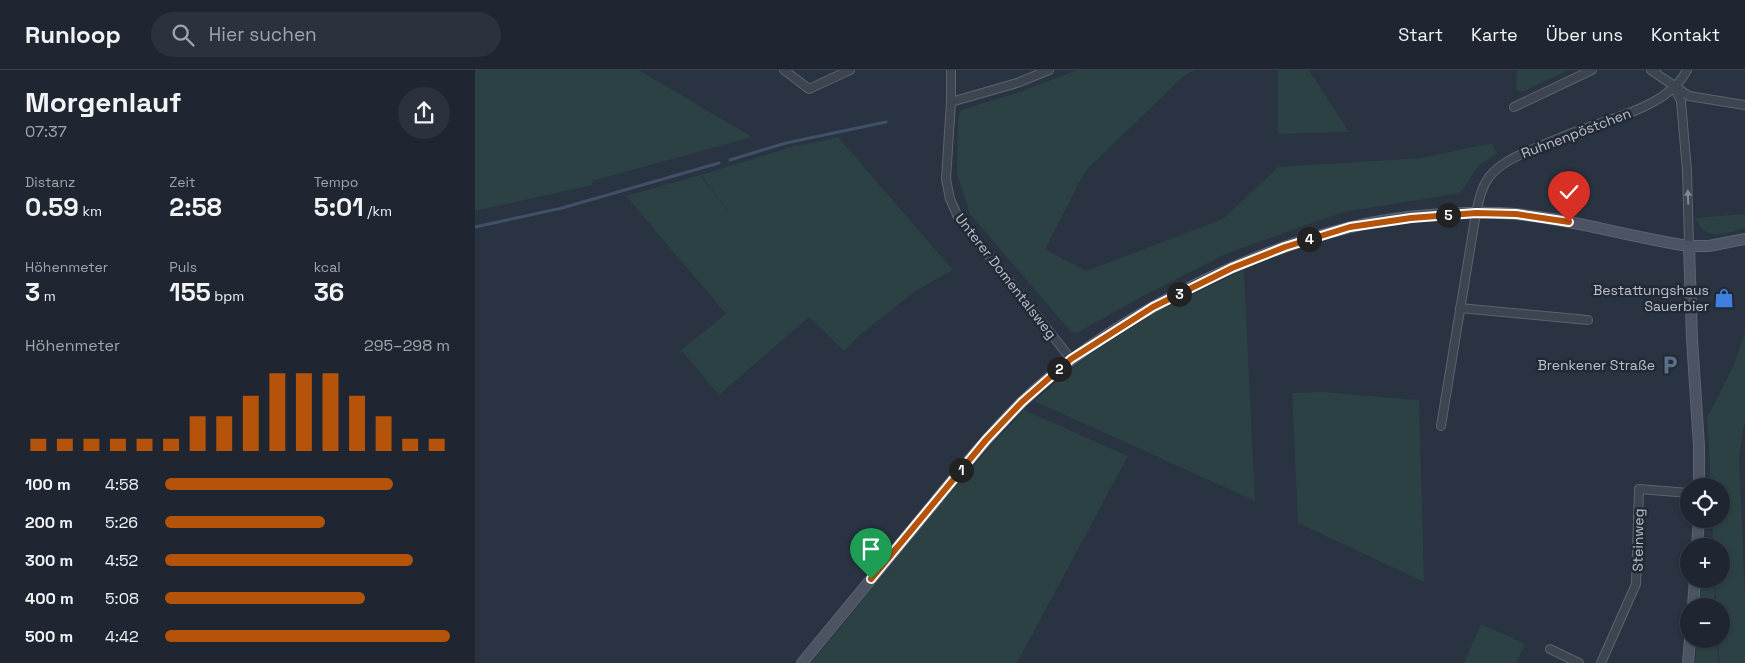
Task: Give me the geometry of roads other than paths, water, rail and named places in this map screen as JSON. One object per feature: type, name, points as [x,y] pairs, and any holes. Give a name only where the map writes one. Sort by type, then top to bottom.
[{"type":"main road","points":[[802,663],[986,440],[1022,402],[1071,359],[1153,307],[1232,268],[1327,233],[1367,224],[1411,218],[1476,213],[1516,214],[1569,222],[1689,246],[1709,246],[1745,239]]},
{"type":"main road","points":[[1689,246],[1699,478]]},
{"type":"main road","points":[[1688,663],[1689,648]]},
{"type":"street","points":[[784,70],[809,89],[850,70]]},
{"type":"street","name":"Unterer Domentalsweg","points":[[951,70],[946,179],[950,199],[958,217],[1071,359]]},
{"type":"street","points":[[951,102],[1017,83],[1049,70]]},
{"type":"street","points":[[1514,107],[1592,70]]},
{"type":"street","points":[[1651,70],[1689,96],[1745,105]]},
{"type":"street","points":[[1674,87],[1687,70]]},
{"type":"street","points":[[1674,87],[1681,101],[1687,171],[1689,246]]},
{"type":"street","name":"Ruhnenpöstchen","points":[[1441,426],[1476,213],[1481,190],[1489,177],[1499,167],[1514,158],[1568,134],[1638,109],[1674,87]]},
{"type":"street","points":[[1460,308],[1588,320]]},
{"type":"street","name":"Steinweg","points":[[1601,663],[1636,584],[1639,490],[1680,492]]},
{"type":"street","points":[[1549,649],[1579,663]]},
{"type":"waterway","points":[[730,160],[786,143],[886,122]]},
{"type":"waterway","points":[[475,227],[562,208],[719,163]]},
{"type":"place","name":"Bestattungshaus Sauerbier","points":[[1724,298]]},
{"type":"place","name":"Brenkener Straße","points":[[1670,365]]}]
